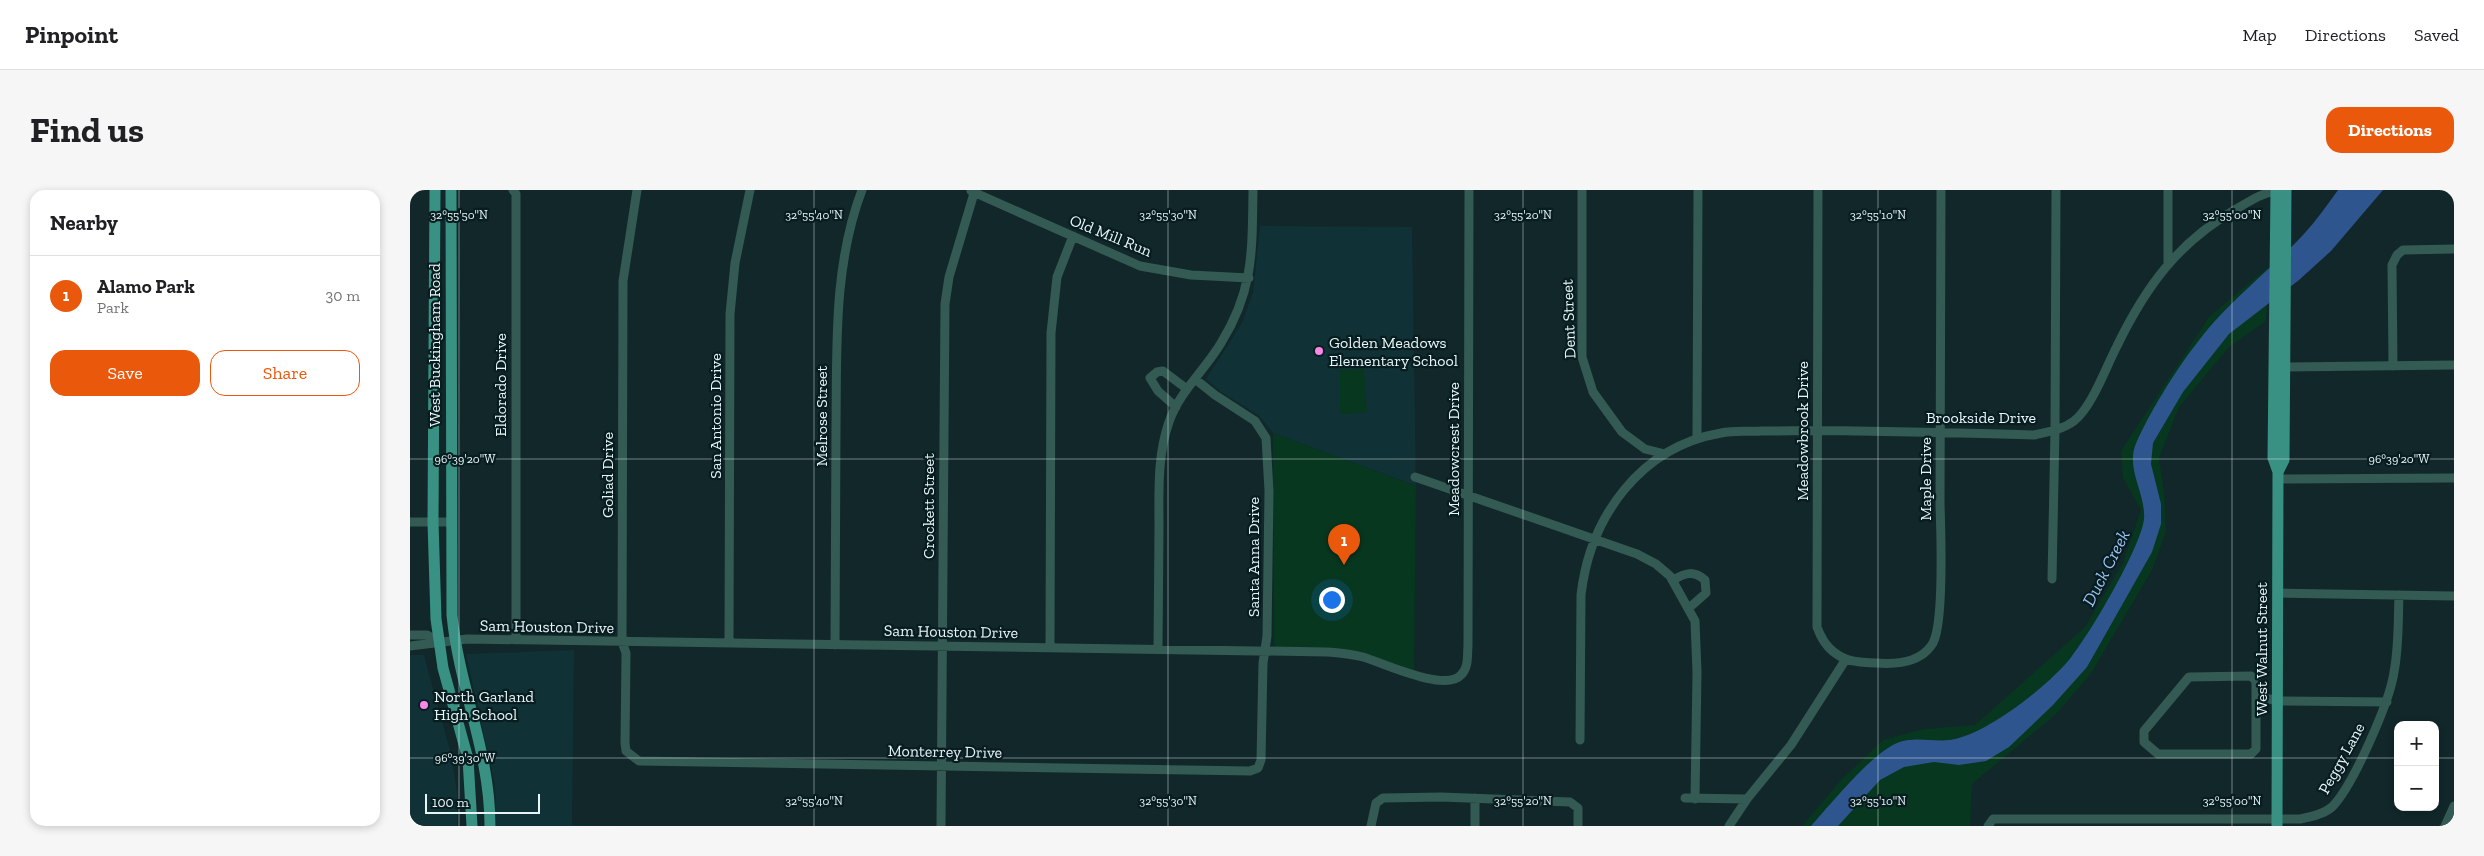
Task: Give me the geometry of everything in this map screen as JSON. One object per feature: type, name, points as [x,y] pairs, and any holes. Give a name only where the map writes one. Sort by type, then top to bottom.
[{"type":"main road","name":"West Buckingham Road","points":[[434,190],[433,522],[438,641],[464,741],[470,777],[472,826]]},
{"type":"main road","name":"West Buckingham Road","points":[[451,190],[450,586],[454,640],[480,740],[488,784],[490,826]]},
{"type":"main road","name":"West Walnut Street","points":[[2277,823],[2278,475],[2273,458],[2280,320],[2279,190]]},
{"type":"main road","name":"West Walnut Street","points":[[2278,475],[2284,460],[2285,367],[2280,320]]},
{"type":"main road","points":[[464,741],[480,740]]},
{"type":"street","name":"Eldorado Drive","points":[[513,190],[516,194],[516,640]]},
{"type":"street","name":"Goliad Drive","points":[[632,758],[626,751],[625,743],[626,653],[622,642],[624,281],[637,190]]},
{"type":"street","name":"San Antonio Drive","points":[[729,643],[730,314],[735,264],[750,190]]},
{"type":"street","name":"Melrose Street","points":[[835,645],[836,345],[840,285],[846,246],[853,215],[862,190]]},
{"type":"street","points":[[1158,649],[1162,442],[1176,407],[1187,389],[1221,344],[1239,311],[1249,278],[1252,252],[1253,190]]},
{"type":"street","name":"Meadowcrest Drive","points":[[1460,676],[1467,666],[1468,646],[1469,190]]},
{"type":"street","name":"Dent Street","points":[[1582,190],[1582,357],[1593,392],[1622,432],[1645,449],[1665,454]]},
{"type":"street","points":[[1697,438],[1698,190]]},
{"type":"street","name":"Meadowbrook Drive","points":[[1818,190],[1817,627],[1822,641],[1832,652],[1846,659]]},
{"type":"street","name":"Maple Drive","points":[[1846,659],[1894,664],[1910,661],[1922,655],[1932,645],[1938,632],[1941,550],[1941,190]]},
{"type":"street","points":[[2052,579],[2056,190]]},
{"type":"street","points":[[2168,190],[2168,265]]},
{"type":"street","name":"Brookside Drive","points":[[1665,454],[1697,438],[1723,432],[1817,430],[2034,434],[2055,430],[2073,422],[2084,411],[2125,328],[2146,293],[2185,244],[2203,230],[2261,195],[2279,190]]},
{"type":"street","name":"Old Mill Run","points":[[973,191],[1140,266],[1164,272],[1190,275],[1249,278]]},
{"type":"street","name":"Crockett Street","points":[[940,826],[944,304],[949,277],[973,191]]},
{"type":"street","points":[[1050,648],[1051,333],[1057,277],[1073,236]]},
{"type":"street","points":[[2393,366],[2392,265],[2397,255],[2402,250],[2454,248]]},
{"type":"street","points":[[2285,367],[2454,365]]},
{"type":"street","points":[[1176,407],[1158,391],[1150,378],[1157,372],[1163,371],[1187,389]]},
{"type":"street","name":"Santa Anna Drive","points":[[1195,379],[1214,395],[1255,422],[1266,438],[1268,491],[1266,651],[1263,663],[1261,760],[1258,768]]},
{"type":"street","points":[[1580,740],[1581,595],[1583,574],[1595,539],[1617,496],[1640,472],[1665,454]]},
{"type":"street","points":[[2278,475],[2454,478]]},
{"type":"street","points":[[1415,477],[1637,554],[1656,564],[1673,580],[1695,621],[1697,672],[1695,799]]},
{"type":"street","points":[[410,522],[450,522]]},
{"type":"street","points":[[1673,580],[1691,573],[1699,575],[1705,580],[1706,592],[1689,608]]},
{"type":"street","points":[[2278,593],[2454,596]]},
{"type":"street","name":"Peggy Lane","points":[[1991,822],[2277,823],[2316,816],[2331,807],[2355,770],[2387,702],[2398,650],[2399,595]]},
{"type":"street","name":"Sam Houston Drive","points":[[410,635],[427,635],[438,641]]},
{"type":"street","name":"Sam Houston Drive","points":[[410,646],[422,646],[438,641],[454,640],[516,640],[1328,652],[1363,657],[1404,674],[1443,679],[1460,676]]},
{"type":"street","points":[[1729,826],[1791,745],[1846,659]]},
{"type":"street","name":"West Walnut Street","points":[[2251,676],[2256,682],[2256,696],[2256,749],[2251,754],[2158,754],[2144,742],[2144,731],[2190,677],[2251,676]]},
{"type":"street","points":[[2256,696],[2278,701],[2387,702]]},
{"type":"street","name":"Monterrey Drive","points":[[632,758],[639,761],[1250,771],[1258,768]]},
{"type":"street","points":[[1371,826],[1376,803],[1383,798],[1475,798],[1501,801],[1560,801],[1575,804],[1579,814],[1578,826]]},
{"type":"street","points":[[1475,798],[1475,826]]},
{"type":"street","points":[[1685,798],[1748,799]]},
{"type":"street","points":[[2445,826],[2454,806]]},
{"type":"shaded area","name":"Golden Meadows Elementary School","points":[[1260,226],[1412,227],[1416,486],[1273,433],[1258,415],[1221,392],[1206,379],[1242,323],[1253,292]]},
{"type":"shaded area","points":[[574,650],[572,825],[626,826],[496,826],[495,786],[466,654]]},
{"type":"shaded area","name":"North Garland High School","points":[[410,655],[424,655],[451,754],[457,792],[457,826],[410,826]]},
{"type":"green space","points":[[2268,267],[2266,321],[2229,347],[2179,407],[2159,458],[2164,492],[2166,532],[2152,570],[2090,675],[2055,715],[1972,784],[1970,826],[1802,826],[1840,781],[1883,740],[1923,729],[1975,725],[2085,627],[2123,563],[2141,510],[2123,478],[2121,451],[2209,317]]},
{"type":"green space","points":[[1364,369],[1367,412],[1340,413],[1340,370]]},
{"type":"green space","points":[[1273,433],[1416,486],[1414,672],[1352,650],[1276,647],[1274,644]]},
{"type":"water","points":[[2338,190],[2383,190],[2331,251],[2299,280],[2229,334],[2183,392],[2153,443],[2151,464],[2161,504],[2161,524],[2152,552],[2087,667],[2053,705],[2009,747],[1986,761],[1959,765],[1934,762],[1904,767],[1880,780],[1838,826],[1811,826],[1852,780],[1887,749],[1903,741],[1950,740],[1981,729],[2033,694],[2072,656],[2114,589],[2141,532],[2144,509],[2134,470],[2134,451],[2137,441],[2171,379],[2214,322],[2303,235]]},
{"type":"place","name":"Golden Meadows Elementary School","points":[[1319,351]]},
{"type":"place","name":"Alamo Park","points":[[1344,565]]},
{"type":"place","name":"North Garland High School","points":[[424,705]]},
{"type":"water label","name":"Duck Creek","points":[[2106,568]]}]
